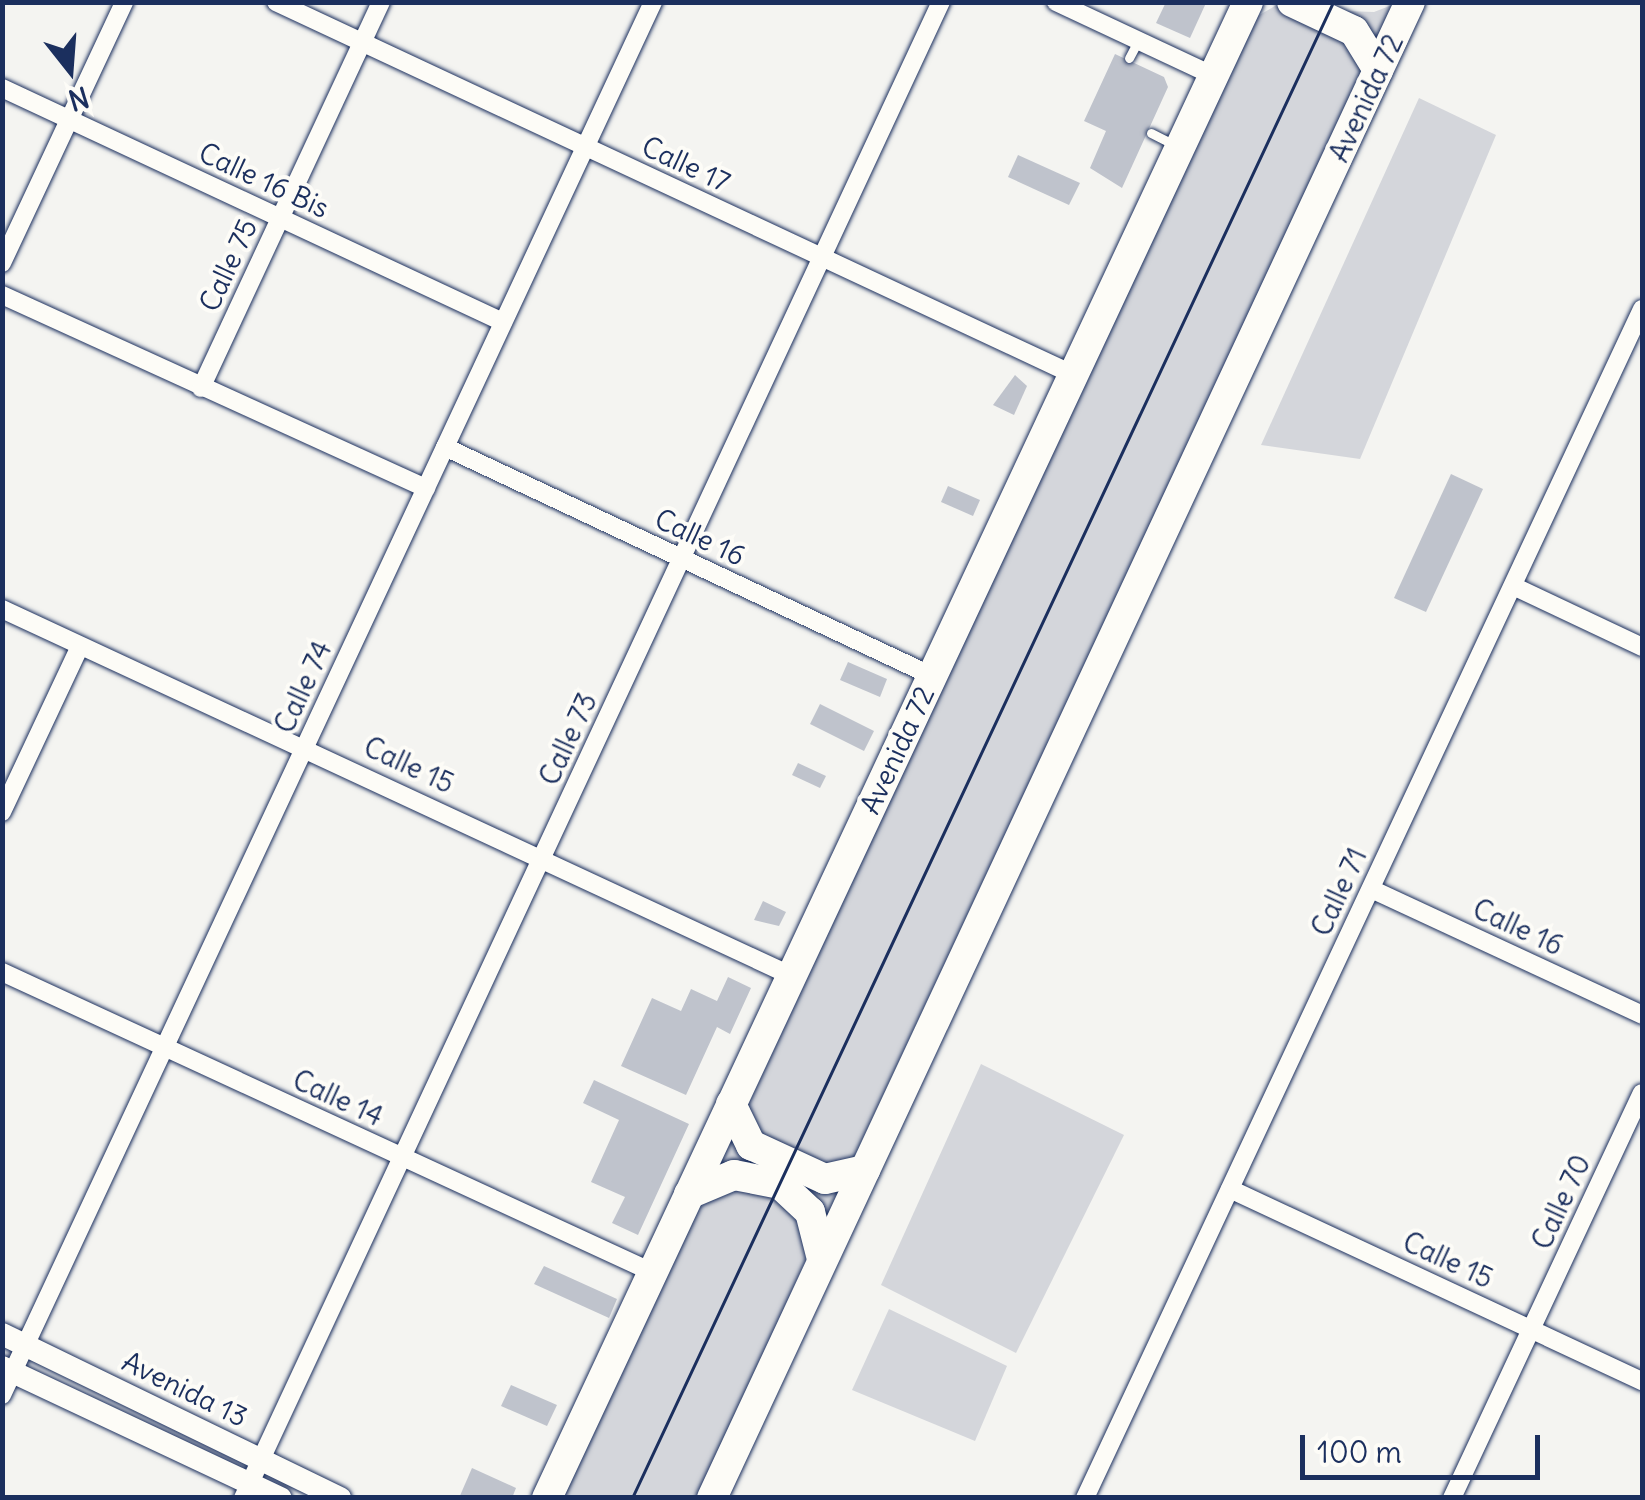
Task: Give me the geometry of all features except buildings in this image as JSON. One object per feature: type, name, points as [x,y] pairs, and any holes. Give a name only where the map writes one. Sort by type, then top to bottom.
[{"type":"highway","points":[[1292,2],[1354,31],[1368,45],[1378,70]]},
{"type":"highway","name":"Avenida 72","points":[[712,1498],[1410,2]]},
{"type":"highway","name":"Avenida 72","points":[[547,1498],[1180,147],[1252,5]]},
{"type":"highway","points":[[732,1104],[752,1145],[825,1179],[865,1170]]},
{"type":"highway","points":[[689,1194],[734,1175],[780,1184],[810,1212],[822,1258]]},
{"type":"street","points":[[2,262],[124,2]]},
{"type":"street","name":"Calle 17","points":[[276,2],[1074,374]]},
{"type":"street","name":"Calle 75","points":[[201,388],[380,2]]},
{"type":"street","name":"Calle 74","points":[[2,1395],[8,1370],[26,1345],[653,2]]},
{"type":"street","name":"Calle 73","points":[[246,1490],[942,2]]},
{"type":"street","points":[[1056,2],[1133,49],[1214,76]]},
{"type":"street","name":"Calle 16 Bis","points":[[2,88],[504,322]]},
{"type":"street","points":[[2,295],[426,488]]},
{"type":"street","name":"Calle 71","points":[[1093,1495],[1230,1190],[1642,309]]},
{"type":"street","name":"Calle 16","points":[[445,447],[932,676]]},
{"type":"street","points":[[1513,586],[1642,647]]},
{"type":"street","name":"Calle 15","points":[[2,608],[543,856],[792,976]]},
{"type":"street","points":[[2,812],[80,646]]},
{"type":"street","name":"Calle 16","points":[[1371,889],[1642,1015]]},
{"type":"street","name":"Calle 14","points":[[2,972],[652,1272]]},
{"type":"street","name":"Calle 70","points":[[1452,1498],[1642,1093]]},
{"type":"street","name":"Calle 15","points":[[1230,1190],[1642,1381]]},
{"type":"street","name":"Avenida 13","points":[[2,1334],[340,1498]]},
{"type":"street","name":"Avenida 13","points":[[8,1370],[246,1490],[282,1498]]},
{"type":"lane","points":[[1151,132],[1180,147]]},
{"type":"shaded area","points":[[1392,5],[1375,41],[1346,11],[1374,12]]},
{"type":"shaded area","points":[[1275,6],[1356,40],[1364,66],[852,1161],[834,1172],[752,1136],[744,1114],[1256,17]]},
{"type":"shaded area","points":[[1419,98],[1496,135],[1360,459],[1261,445]]},
{"type":"shaded area","points":[[981,1064],[1124,1135],[1016,1353],[881,1285]]},
{"type":"shaded area","points":[[732,1135],[840,1186],[824,1222],[717,1170]]},
{"type":"shaded area","points":[[725,1188],[785,1196],[807,1238],[805,1261],[700,1497],[561,1498],[697,1210]]},
{"type":"shaded area","points":[[889,1309],[1007,1366],[975,1441],[852,1390]]},
{"type":"tram line","points":[[632,1498],[1333,2]]}]
